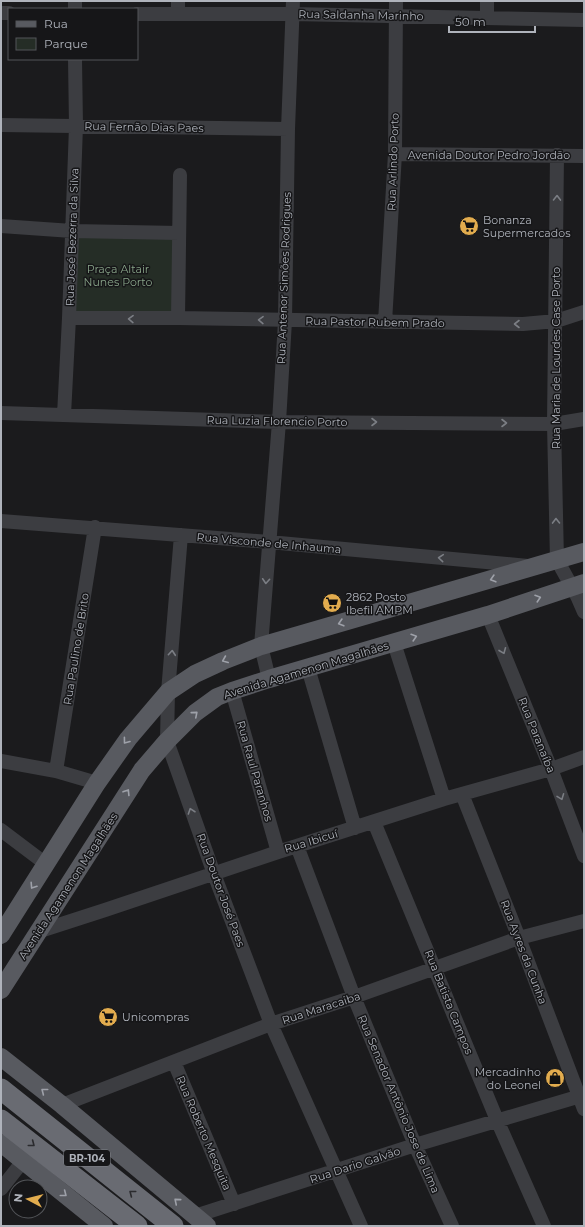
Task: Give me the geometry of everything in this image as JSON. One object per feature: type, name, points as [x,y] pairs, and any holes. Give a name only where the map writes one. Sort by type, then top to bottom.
[{"type":"highway","name":"BR-104","points":[[1,1089],[173,1226]]},
{"type":"highway","name":"BR-104","points":[[1,1120],[137,1226]]},
{"type":"main road","points":[[1,935],[97,783],[128,739],[168,692],[195,674],[261,646],[584,552]]},
{"type":"main road","name":"Avenida Agamenon Magalhães","points":[[1,990],[142,770],[167,741],[195,713],[217,697],[269,679],[488,615],[580,586]]},
{"type":"main road","points":[[1,1057],[62,1105],[201,1221]]},
{"type":"main road","points":[[1,1143],[104,1226]]},
{"type":"street","name":"Rua Arlindo Porto","points":[[385,322],[395,154],[396,1]]},
{"type":"street","points":[[487,1],[487,18]]},
{"type":"street","name":"Rua Saldanha Marinho","points":[[138,14],[178,7],[292,7],[396,15],[584,20]]},
{"type":"street","name":"Rua Antenor Simões Rodrigues","points":[[269,679],[261,646],[279,422],[285,321],[288,130],[292,7]]},
{"type":"street","name":"Rua José Bezerra da Silva","points":[[64,415],[76,126],[75,60]]},
{"type":"street","name":"Rua Fernão Dias Paes","points":[[1,125],[288,130]]},
{"type":"street","name":"Avenida Doutor Pedro Jordão","points":[[395,154],[584,156]]},
{"type":"street","name":"Rua Maria de Lourdes Case Porto","points":[[557,155],[554,424],[557,560]]},
{"type":"street","points":[[178,318],[180,175]]},
{"type":"street","points":[[1,226],[72,231],[179,233]]},
{"type":"street","name":"Rua Pastor Rubem Prado","points":[[69,318],[178,318],[523,324],[556,321],[584,312]]},
{"type":"street","name":"Rua Luzia Florencio Porto","points":[[1,413],[279,422],[554,424],[584,419]]},
{"type":"street","name":"Rua Visconde de Inhauma","points":[[1,521],[95,527],[536,567]]},
{"type":"street","name":"Rua Paulino de Brito","points":[[56,771],[95,527]]},
{"type":"street","name":"Rua Doutor José Paes","points":[[181,535],[168,692],[167,741],[214,874],[271,1024],[361,1226]]},
{"type":"street","points":[[557,560],[580,586],[584,612]]},
{"type":"street","name":"Rua Paranaíba","points":[[488,615],[551,769],[584,856]]},
{"type":"street","points":[[394,643],[444,799]]},
{"type":"street","points":[[308,668],[355,828]]},
{"type":"street","name":"Rua Raul Paranhos","points":[[232,691],[278,852]]},
{"type":"street","name":"Rua Ibicuí","points":[[40,930],[444,799],[551,769],[584,756]]},
{"type":"street","points":[[1,760],[56,771],[97,783]]},
{"type":"street","name":"Rua Ayres da Cunha","points":[[462,794],[581,1096],[584,1110]]},
{"type":"street","name":"Rua Batista Campos","points":[[374,822],[497,1120],[544,1226]]},
{"type":"street","points":[[1,830],[46,864]]},
{"type":"street","name":"Rua Senador Antônio Jose de Lima","points":[[297,846],[354,997],[415,1145],[452,1226]]},
{"type":"street","name":"Rua Maracaiba","points":[[62,1105],[271,1024],[354,997],[519,938],[584,921]]},
{"type":"street","name":"Rua Roberto Mesquita","points":[[174,1062],[234,1204]]},
{"type":"street","name":"Rua Dario Galvão","points":[[201,1221],[234,1204],[415,1145],[581,1096]]},
{"type":"street","points":[[1,1188],[23,1162]]},
{"type":"green space","name":"Praça Altair Nunes Porto","points":[[72,231],[179,233],[178,318],[69,318]]},
{"type":"place","name":"Bonanza Supermercados","points":[[469,226]]},
{"type":"place","name":"2862 Posto Ibefil AMPM","points":[[332,603]]},
{"type":"place","name":"Unicompras","points":[[108,1017]]},
{"type":"place","name":"Mercadinho do Leonel","points":[[555,1078]]}]
